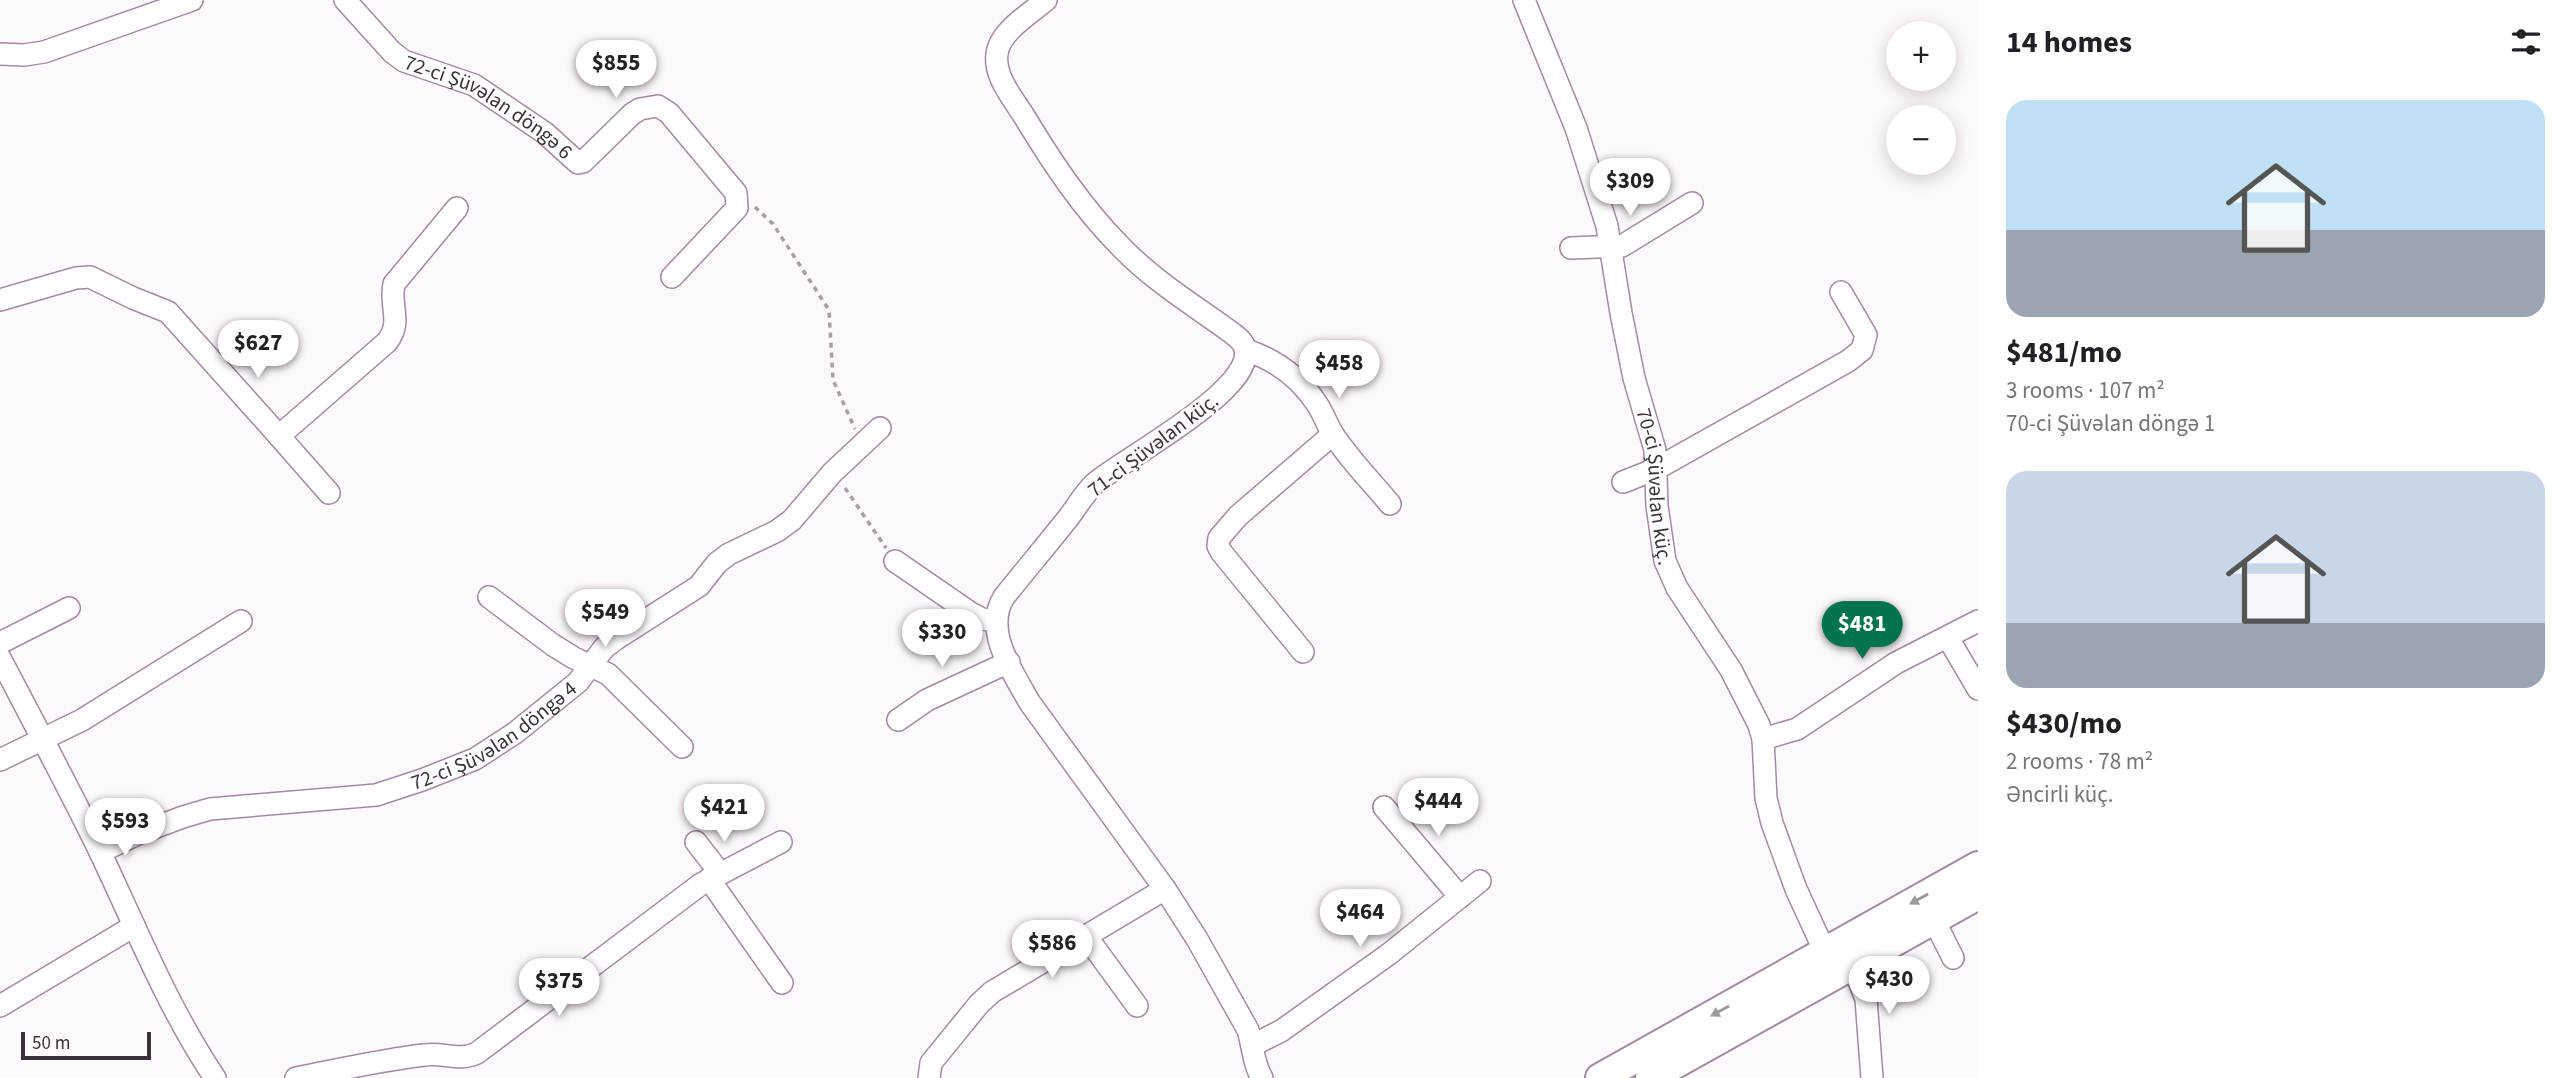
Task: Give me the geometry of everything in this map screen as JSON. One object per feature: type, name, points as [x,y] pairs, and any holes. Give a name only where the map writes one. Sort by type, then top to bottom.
[{"type":"main road","points":[[1600,1078],[1978,866]]},
{"type":"main road","points":[[1650,1078],[1978,895]]},
{"type":"street","points":[[0,54],[44,52],[191,0]]},
{"type":"street","name":"72-ci Şüvəlan döngə 6","points":[[345,0],[392,52],[404,61],[474,85],[545,133],[578,163],[586,159],[632,114],[640,109],[659,106],[669,113],[736,193],[737,200]]},
{"type":"street","points":[[1046,0],[1004,37],[996,57],[1001,80],[1045,152],[1095,219],[1144,269],[1232,333],[1246,350],[1264,356],[1284,368],[1305,389],[1318,405],[1333,434],[1390,504]]},
{"type":"street","name":"70-ci Şüvəlan küç.","points":[[1524,0],[1576,128],[1602,210],[1634,378],[1655,450],[1658,517],[1669,573],[1752,706],[1763,739],[1766,798],[1772,824],[1796,889],[1825,952]]},
{"type":"street","points":[[672,276],[737,208],[737,200]]},
{"type":"street","points":[[1571,248],[1611,248],[1634,240],[1692,203]]},
{"type":"street","points":[[279,436],[387,342],[395,332],[392,293],[394,284],[457,208]]},
{"type":"street","points":[[0,300],[76,278],[90,277],[168,312],[329,493]]},
{"type":"street","points":[[1623,482],[1656,469],[1862,351],[1866,335],[1841,292]]},
{"type":"street","name":"71-ci Şüvəlan küç.","points":[[995,621],[998,606],[1004,597],[1086,493],[1215,399],[1240,371],[1246,350]]},
{"type":"street","points":[[1303,652],[1222,553],[1218,546],[1219,538],[1245,509],[1333,434]]},
{"type":"street","name":"72-ci Şüvəlan döngə 4","points":[[100,852],[150,829],[210,809],[376,794],[422,780],[492,750],[578,682],[604,648],[699,586],[717,563],[729,554],[777,531],[792,520],[832,473],[872,435]]},
{"type":"street","points":[[895,561],[969,612],[982,619],[995,621],[1009,662],[1030,703],[1165,889],[1204,950],[1248,1030],[1254,1059],[1262,1078]]},
{"type":"street","points":[[489,597],[553,645],[608,674],[682,747]]},
{"type":"street","points":[[0,643],[69,608]]},
{"type":"street","points":[[0,760],[43,741],[137,688],[241,621]]},
{"type":"street","points":[[1763,739],[1807,723],[1896,663],[1978,621]]},
{"type":"street","points":[[1948,638],[1978,689]]},
{"type":"street","points":[[0,658],[100,852],[180,1022],[215,1078]]},
{"type":"street","points":[[898,720],[927,700],[1009,662]]},
{"type":"street","points":[[1384,807],[1460,897]]},
{"type":"street","points":[[696,842],[782,984]]},
{"type":"street","points":[[296,1078],[426,1054],[449,1068],[477,1053],[715,876],[781,842]]},
{"type":"street","points":[[1253,1045],[1266,1041],[1292,1024],[1389,954],[1480,881]]},
{"type":"street","points":[[929,1078],[931,1063],[992,992],[1165,889]]},
{"type":"street","points":[[1934,920],[1953,958]]},
{"type":"street","points":[[0,1006],[134,926]]},
{"type":"street","points":[[1086,936],[1137,1006]]},
{"type":"street","points":[[1853,966],[1866,999],[1871,1078]]},
{"type":"path","points":[[737,200],[748,202],[773,224],[829,310],[833,380],[855,430],[872,435]]},
{"type":"path","points":[[832,473],[849,492],[895,561]]}]
